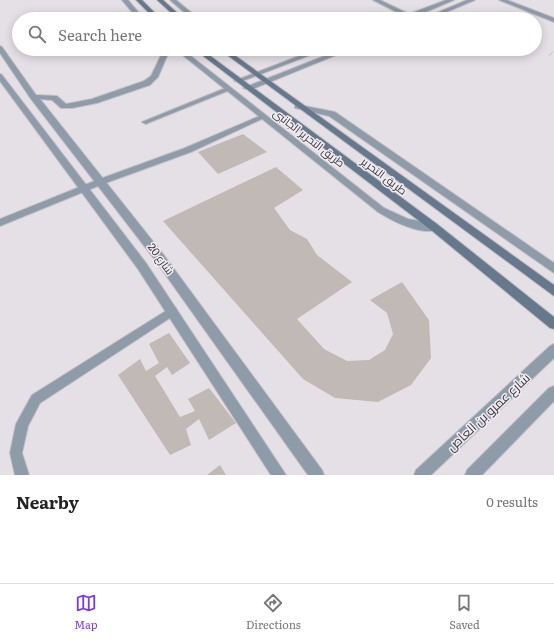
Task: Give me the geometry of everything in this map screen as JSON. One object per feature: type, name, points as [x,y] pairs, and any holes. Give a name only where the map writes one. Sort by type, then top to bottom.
[{"type":"street","points":[[125,0],[135,12]]},
{"type":"street","points":[[140,0],[151,12]]},
{"type":"street","points":[[160,0],[173,12]]},
{"type":"street","points":[[173,0],[188,12]]},
{"type":"street","points":[[376,0],[400,12]]},
{"type":"street","points":[[425,12],[451,0]]},
{"type":"street","points":[[442,12],[472,0]]},
{"type":"street","points":[[502,0],[533,12]]},
{"type":"street","points":[[542,15],[554,20]]},
{"type":"street","name":"شارع 20","points":[[0,48],[34,97],[160,257],[317,475]]},
{"type":"street","points":[[34,97],[54,98],[64,106],[72,106],[94,101],[147,83],[154,78],[163,56]]},
{"type":"street","name":"طريق التحرير الجانبى","points":[[187,56],[262,117],[396,220],[414,226],[434,227]]},
{"type":"street","name":"طريق التحرير","points":[[206,56],[434,227],[554,324]]},
{"type":"street","name":"طريق التحرير","points":[[233,56],[298,106],[554,291]]},
{"type":"street","points":[[238,81],[304,56]]},
{"type":"street","points":[[247,88],[330,56]]},
{"type":"street","name":"شارع 20","points":[[0,76],[84,189],[120,234],[279,475]]},
{"type":"street","name":"طريق التحرير الجانبى","points":[[298,106],[332,114],[554,269]]},
{"type":"street","name":"شارع عمرو بن العاص","points":[[421,475],[553,352]]},
{"type":"street","points":[[472,475],[554,392]]},
{"type":"lane","points":[[146,122],[228,89]]},
{"type":"lane","points":[[0,224],[100,182],[188,150],[262,117]]},
{"type":"lane","points":[[22,475],[16,454],[22,424],[36,399],[172,311]]},
{"type":"path","points":[[548,54],[554,52]]},
{"type":"building","points":[[243,134],[267,152],[218,174],[198,152]]},
{"type":"building","points":[[276,167],[303,190],[274,208],[290,230],[307,239],[317,255],[352,282],[297,319],[324,349],[347,361],[369,360],[385,350],[393,334],[387,313],[370,300],[402,282],[429,320],[431,358],[411,385],[378,402],[335,398],[303,379],[163,221]]},
{"type":"building","points":[[169,333],[190,363],[172,375],[167,367],[155,376],[180,417],[195,411],[188,399],[209,388],[236,423],[209,440],[199,419],[186,429],[191,445],[170,455],[118,375],[140,359],[146,371],[159,363],[149,344]]},
{"type":"building","points":[[220,465],[226,475],[207,475]]}]
